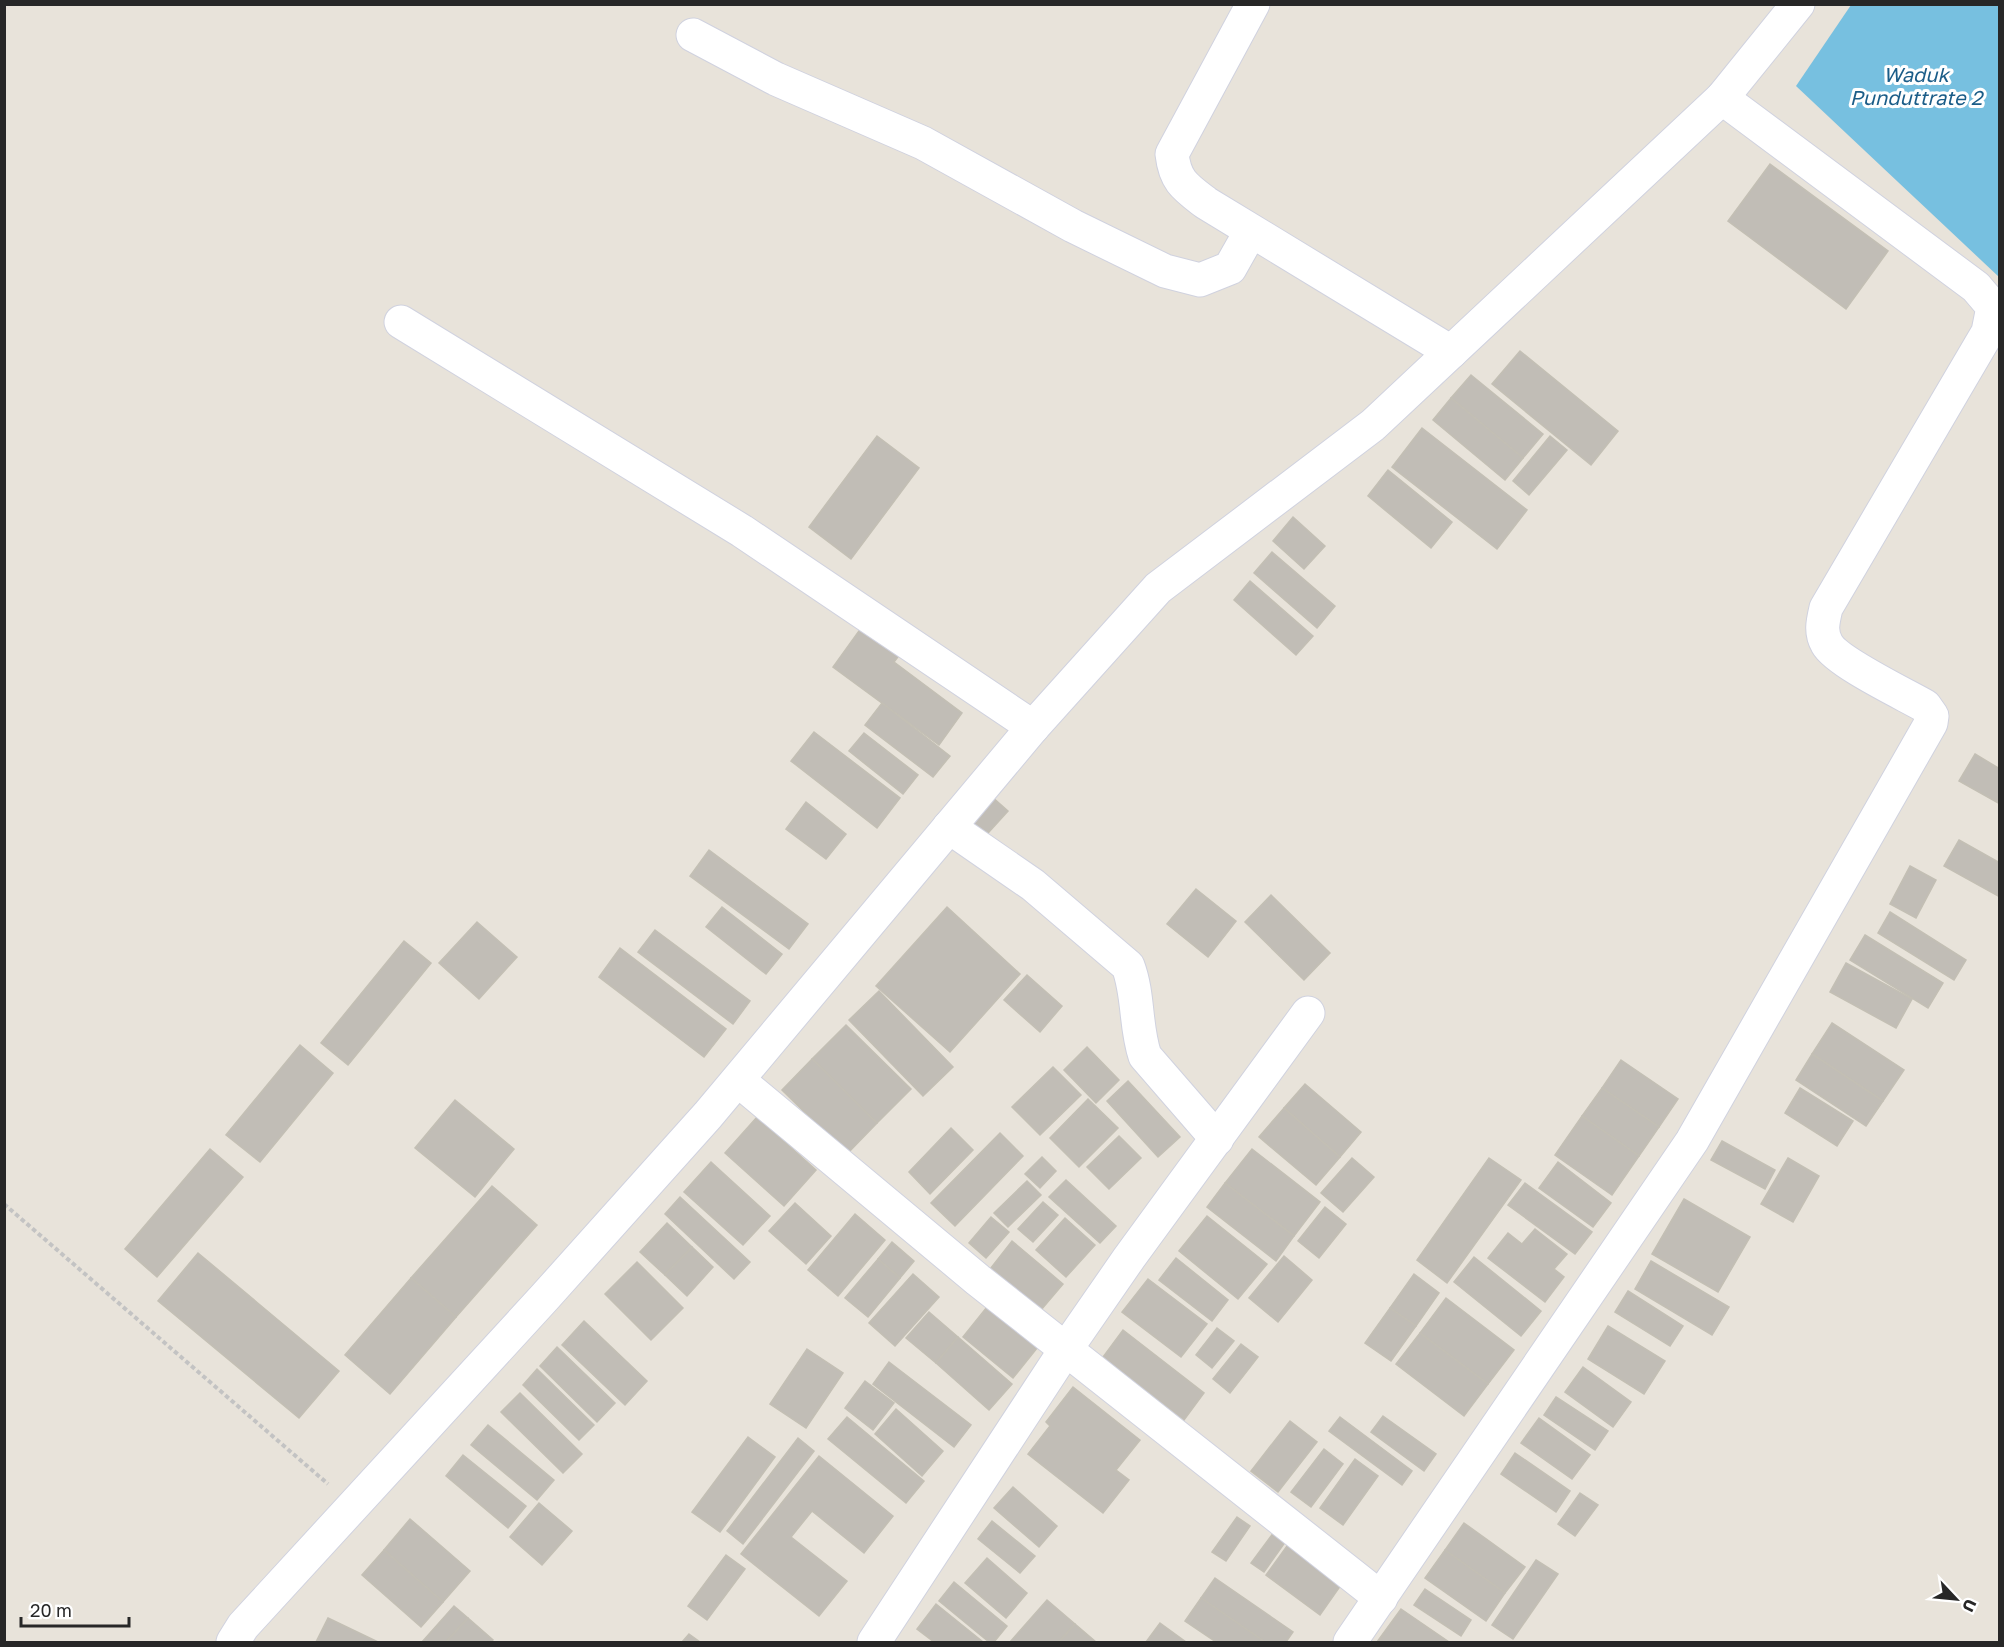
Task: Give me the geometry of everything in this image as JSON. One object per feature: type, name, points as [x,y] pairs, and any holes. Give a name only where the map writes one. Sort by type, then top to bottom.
[{"type":"street","points":[[1253,4],[1172,154],[1174,172],[1185,187],[1251,231],[1451,352]]},
{"type":"street","points":[[233,1642],[243,1626],[544,1298],[738,1080],[758,1052],[1033,727],[1158,588],[1373,425],[1722,98],[1798,4]]},
{"type":"street","points":[[693,35],[776,79],[923,143],[1073,226],[1165,271],[1200,280],[1230,268],[1251,231]]},
{"type":"street","points":[[1350,1642],[1692,1141],[1931,723],[1932,716],[1925,706],[1834,654],[1822,633],[1823,620],[1827,608],[1988,332],[1993,307],[1976,287],[1722,98]]},
{"type":"street","points":[[401,322],[742,531],[1033,727]]},
{"type":"street","points":[[949,827],[1033,885],[1128,966],[1133,980],[1140,1040],[1146,1056],[1217,1139]]},
{"type":"street","points":[[874,1642],[1066,1349],[1129,1258],[1308,1013]]},
{"type":"street","points":[[738,1080],[978,1280],[1381,1598]]},
{"type":"path","points":[[4,1204],[352,1505]]},
{"type":"water","name":"Waduk Punduttrate 2","points":[[1851,5],[1999,5],[1999,277],[1796,86]]},
{"type":"building","points":[[1770,164],[1888,251],[1846,309],[1728,221]]},
{"type":"building","points":[[1520,351],[1618,431],[1591,465],[1492,384]]},
{"type":"building","points":[[1471,375],[1543,434],[1523,458],[1451,398]]},
{"type":"building","points":[[1451,398],[1523,458],[1505,480],[1433,420]]},
{"type":"building","points":[[1422,428],[1527,510],[1497,549],[1392,467]]},
{"type":"building","points":[[877,436],[919,468],[851,559],[809,527]]},
{"type":"building","points":[[1550,436],[1567,450],[1529,495],[1513,481]]},
{"type":"building","points":[[1388,470],[1452,522],[1431,548],[1368,496]]},
{"type":"building","points":[[1293,517],[1325,546],[1304,569],[1273,541]]},
{"type":"building","points":[[1272,552],[1335,606],[1317,628],[1254,573]]},
{"type":"building","points":[[1250,581],[1313,636],[1296,655],[1234,600]]},
{"type":"building","points":[[869,617],[907,645],[894,662],[962,713],[939,745],[833,667]]},
{"type":"building","points":[[882,703],[950,756],[933,777],[865,725]]},
{"type":"building","points":[[814,732],[900,798],[877,828],[791,761]]},
{"type":"building","points":[[864,733],[918,775],[903,794],[849,751]]},
{"type":"building","points":[[1975,754],[2000,769],[2000,804],[1959,781]]},
{"type":"building","points":[[991,796],[1008,811],[979,843],[962,828]]},
{"type":"building","points":[[806,802],[846,834],[826,859],[786,829]]},
{"type":"building","points":[[1959,840],[2000,863],[2000,897],[1944,866]]},
{"type":"building","points":[[709,850],[808,924],[789,949],[690,876]]},
{"type":"building","points":[[1910,866],[1936,880],[1916,918],[1890,904]]},
{"type":"building","points":[[1196,889],[1236,921],[1208,957],[1167,924]]},
{"type":"building","points":[[1271,895],[1330,953],[1304,980],[1245,922]]},
{"type":"building","points":[[722,907],[782,954],[766,974],[706,927]]},
{"type":"building","points":[[947,907],[1020,974],[950,1052],[876,986]]},
{"type":"building","points":[[1890,912],[1966,960],[1954,980],[1878,933]]},
{"type":"building","points":[[477,922],[517,957],[479,999],[439,963]]},
{"type":"building","points":[[655,930],[750,1001],[733,1024],[638,952]]},
{"type":"building","points":[[1865,935],[1943,983],[1928,1008],[1850,960]]},
{"type":"building","points":[[404,941],[431,963],[348,1065],[321,1043]]},
{"type":"building","points":[[620,948],[726,1029],[704,1057],[599,977]]},
{"type":"building","points":[[1846,963],[1912,999],[1896,1028],[1830,992]]},
{"type":"building","points":[[1027,975],[1062,1006],[1040,1032],[1004,1000]]},
{"type":"building","points":[[879,991],[953,1067],[923,1096],[849,1020]]},
{"type":"building","points":[[1832,1023],[1904,1070],[1883,1101],[1812,1054]]},
{"type":"building","points":[[846,1025],[911,1089],[877,1123],[812,1059]]},
{"type":"building","points":[[300,1045],[333,1073],[260,1162],[226,1135]]},
{"type":"building","points":[[1087,1047],[1119,1080],[1096,1103],[1064,1070]]},
{"type":"building","points":[[1812,1054],[1883,1101],[1866,1126],[1796,1080]]},
{"type":"building","points":[[812,1059],[877,1123],[847,1154],[782,1090]]},
{"type":"building","points":[[1621,1060],[1678,1099],[1659,1127],[1602,1088]]},
{"type":"building","points":[[1053,1067],[1081,1095],[1040,1135],[1012,1107]]},
{"type":"building","points":[[1128,1081],[1180,1137],[1158,1157],[1107,1101]]},
{"type":"building","points":[[1305,1084],[1361,1132],[1340,1157],[1284,1108]]},
{"type":"building","points":[[1602,1088],[1659,1127],[1639,1156],[1582,1116]]},
{"type":"building","points":[[1800,1088],[1853,1121],[1837,1146],[1785,1113]]},
{"type":"building","points":[[1088,1099],[1118,1128],[1079,1167],[1050,1138]]},
{"type":"building","points":[[455,1100],[514,1149],[475,1197],[415,1148]]},
{"type":"building","points":[[1284,1108],[1340,1157],[1316,1185],[1259,1137]]},
{"type":"building","points":[[1582,1116],[1639,1156],[1612,1195],[1555,1155]]},
{"type":"building","points":[[757,1117],[816,1170],[784,1206],[725,1153]]},
{"type":"building","points":[[951,1128],[973,1150],[930,1194],[909,1172]]},
{"type":"building","points":[[1000,1133],[1023,1156],[955,1226],[931,1203]]},
{"type":"building","points":[[1119,1136],[1141,1158],[1109,1189],[1087,1167]]},
{"type":"building","points":[[1722,1141],[1775,1170],[1765,1189],[1711,1160]]},
{"type":"building","points":[[210,1149],[243,1177],[157,1277],[125,1249]]},
{"type":"building","points":[[1252,1149],[1320,1202],[1294,1236],[1225,1183]]},
{"type":"building","points":[[1042,1157],[1056,1171],[1040,1188],[1025,1174]]},
{"type":"building","points":[[1352,1158],[1374,1177],[1343,1212],[1321,1193]]},
{"type":"building","points":[[1489,1158],[1521,1180],[1447,1283],[1417,1260]]},
{"type":"building","points":[[1788,1158],[1819,1176],[1793,1222],[1761,1204]]},
{"type":"building","points":[[711,1162],[770,1216],[743,1245],[684,1192]]},
{"type":"building","points":[[1558,1162],[1611,1203],[1593,1227],[1539,1188]]},
{"type":"building","points":[[1066,1180],[1116,1226],[1100,1243],[1049,1197]]},
{"type":"building","points":[[1027,1181],[1041,1195],[1008,1227],[994,1213]]},
{"type":"building","points":[[1225,1183],[1294,1236],[1276,1261],[1207,1207]]},
{"type":"building","points":[[1525,1183],[1592,1232],[1575,1254],[1508,1205]]},
{"type":"building","points":[[492,1186],[537,1225],[456,1317],[411,1278]]},
{"type":"building","points":[[680,1197],[750,1262],[734,1279],[665,1214]]},
{"type":"building","points":[[1684,1199],[1750,1237],[1718,1292],[1652,1254]]},
{"type":"building","points":[[1043,1202],[1058,1215],[1033,1242],[1018,1229]]},
{"type":"building","points":[[795,1203],[831,1236],[806,1264],[769,1231]]},
{"type":"building","points":[[1325,1207],[1346,1224],[1319,1258],[1298,1241]]},
{"type":"building","points":[[855,1214],[885,1240],[838,1296],[808,1270]]},
{"type":"building","points":[[1207,1216],[1267,1264],[1238,1299],[1179,1251]]},
{"type":"building","points":[[991,1217],[1009,1232],[986,1258],[969,1243]]},
{"type":"building","points":[[1065,1218],[1095,1245],[1066,1277],[1036,1250]]},
{"type":"building","points":[[667,1223],[692,1247],[665,1275],[640,1252]]},
{"type":"building","points":[[1535,1229],[1567,1254],[1554,1269],[1564,1277],[1545,1302],[1488,1258],[1508,1233],[1522,1244]]},
{"type":"building","points":[[1012,1241],[1063,1284],[1041,1310],[991,1268]]},
{"type":"building","points":[[892,1242],[914,1261],[900,1278],[878,1259]]},
{"type":"building","points":[[692,1247],[713,1267],[687,1296],[665,1275]]},
{"type":"building","points":[[198,1253],[339,1371],[299,1418],[158,1301]]},
{"type":"building","points":[[1284,1256],[1312,1280],[1278,1322],[1249,1298]]},
{"type":"building","points":[[1474,1257],[1541,1311],[1521,1336],[1454,1282]]},
{"type":"building","points":[[1176,1258],[1228,1300],[1212,1321],[1159,1280]]},
{"type":"building","points":[[878,1259],[900,1278],[868,1317],[845,1298]]},
{"type":"building","points":[[1651,1261],[1729,1307],[1712,1335],[1635,1289]]},
{"type":"building","points":[[637,1262],[683,1308],[651,1340],[605,1294]]},
{"type":"building","points":[[913,1274],[939,1297],[895,1346],[869,1323]]},
{"type":"building","points":[[1414,1274],[1439,1293],[1416,1326],[1390,1308]]},
{"type":"building","points":[[411,1278],[456,1317],[390,1394],[345,1355]]},
{"type":"building","points":[[1148,1279],[1207,1324],[1181,1357],[1122,1312]]},
{"type":"building","points":[[1628,1291],[1683,1326],[1670,1346],[1615,1312]]},
{"type":"building","points":[[1446,1298],[1514,1350],[1488,1384],[1420,1333]]},
{"type":"building","points":[[991,1302],[1041,1343],[1013,1378],[963,1337]]},
{"type":"building","points":[[1390,1308],[1416,1326],[1391,1361],[1365,1343]]},
{"type":"building","points":[[929,1312],[958,1337],[936,1363],[906,1338]]},
{"type":"building","points":[[584,1321],[647,1381],[625,1405],[562,1345]]},
{"type":"building","points":[[1608,1326],[1665,1361],[1644,1394],[1588,1359]]},
{"type":"building","points":[[1217,1328],[1234,1341],[1212,1368],[1196,1355]]},
{"type":"building","points":[[1123,1330],[1204,1393],[1184,1420],[1103,1357]]},
{"type":"building","points":[[1420,1333],[1488,1384],[1464,1416],[1396,1364]]},
{"type":"building","points":[[958,1337],[1012,1384],[989,1410],[936,1363]]},
{"type":"building","points":[[1241,1344],[1258,1357],[1230,1393],[1213,1379]]},
{"type":"building","points":[[557,1347],[615,1403],[597,1422],[540,1366]]},
{"type":"building","points":[[807,1349],[843,1373],[806,1428],[770,1404]]},
{"type":"building","points":[[889,1362],[971,1425],[954,1447],[873,1384]]},
{"type":"building","points":[[1583,1367],[1631,1402],[1613,1427],[1565,1392]]},
{"type":"building","points":[[537,1369],[594,1425],[579,1440],[523,1385]]},
{"type":"building","points":[[865,1381],[894,1403],[873,1430],[845,1408]]},
{"type":"building","points":[[1073,1387],[1140,1440],[1116,1470],[1129,1480],[1103,1513],[1028,1454],[1050,1426],[1046,1422]]},
{"type":"building","points":[[520,1393],[582,1454],[563,1473],[501,1412]]},
{"type":"building","points":[[1556,1397],[1608,1431],[1595,1450],[1544,1415]]},
{"type":"building","points":[[896,1409],[943,1451],[922,1476],[875,1434]]},
{"type":"building","points":[[1383,1416],[1436,1454],[1424,1471],[1371,1432]]},
{"type":"building","points":[[847,1417],[924,1481],[906,1503],[828,1439]]},
{"type":"building","points":[[1340,1417],[1412,1471],[1402,1485],[1329,1431]]},
{"type":"building","points":[[1539,1418],[1590,1455],[1572,1479],[1521,1443]]},
{"type":"building","points":[[1290,1421],[1317,1442],[1278,1492],[1251,1471]]},
{"type":"building","points":[[488,1425],[554,1480],[537,1500],[471,1445]]},
{"type":"building","points":[[748,1437],[775,1457],[720,1532],[692,1512]]},
{"type":"building","points":[[798,1438],[814,1451],[743,1544],[727,1531]]},
{"type":"building","points":[[1324,1449],[1343,1464],[1311,1507],[1291,1492]]},
{"type":"building","points":[[1515,1453],[1570,1491],[1556,1512],[1501,1474]]},
{"type":"building","points":[[463,1455],[526,1506],[508,1528],[446,1476]]},
{"type":"building","points":[[819,1456],[893,1516],[864,1553],[812,1511],[791,1537],[847,1581],[819,1616],[741,1554]]},
{"type":"building","points":[[1355,1459],[1378,1476],[1343,1525],[1320,1508]]},
{"type":"building","points":[[1013,1487],[1057,1526],[1039,1547],[994,1508]]},
{"type":"building","points":[[1580,1493],[1598,1505],[1575,1536],[1558,1524]]},
{"type":"building","points":[[539,1503],[572,1531],[542,1565],[510,1537]]},
{"type":"building","points":[[1237,1517],[1250,1526],[1226,1561],[1212,1552]]},
{"type":"building","points":[[410,1519],[470,1571],[443,1602],[384,1550]]},
{"type":"building","points":[[992,1521],[1035,1556],[1020,1573],[978,1539]]},
{"type":"building","points":[[1464,1523],[1525,1567],[1505,1593],[1445,1550]]},
{"type":"building","points":[[1274,1532],[1286,1541],[1264,1572],[1251,1563]]},
{"type":"building","points":[[1287,1546],[1341,1585],[1320,1615],[1266,1575]]},
{"type":"building","points":[[384,1550],[443,1602],[421,1627],[362,1575]]},
{"type":"building","points":[[1445,1550],[1505,1593],[1486,1621],[1425,1578]]},
{"type":"building","points":[[726,1555],[745,1569],[707,1620],[688,1606]]},
{"type":"building","points":[[987,1558],[1027,1593],[1006,1618],[965,1583]]},
{"type":"building","points":[[1536,1560],[1558,1574],[1513,1639],[1492,1625]]},
{"type":"building","points":[[1215,1578],[1293,1632],[1286,1642],[1265,1642],[1201,1598]]},
{"type":"building","points":[[954,1582],[1007,1626],[994,1642],[989,1642],[939,1601]]},
{"type":"building","points":[[1425,1589],[1471,1620],[1461,1636],[1414,1605]]},
{"type":"building","points":[[1201,1598],[1265,1642],[1216,1642],[1185,1621]]},
{"type":"building","points":[[1047,1600],[1075,1624],[1059,1642],[1010,1642]]},
{"type":"building","points":[[936,1604],[983,1642],[934,1642],[917,1629]]},
{"type":"building","points":[[454,1606],[468,1618],[446,1642],[422,1642]]},
{"type":"building","points":[[1401,1609],[1449,1642],[1377,1642]]},
{"type":"building","points":[[328,1618],[378,1642],[316,1642]]},
{"type":"building","points":[[468,1618],[493,1640],[490,1642],[446,1642]]},
{"type":"building","points":[[1160,1623],[1186,1642],[1146,1642]]},
{"type":"building","points":[[1075,1624],[1096,1642],[1059,1642]]},
{"type":"building","points":[[689,1634],[700,1642],[682,1642]]}]
